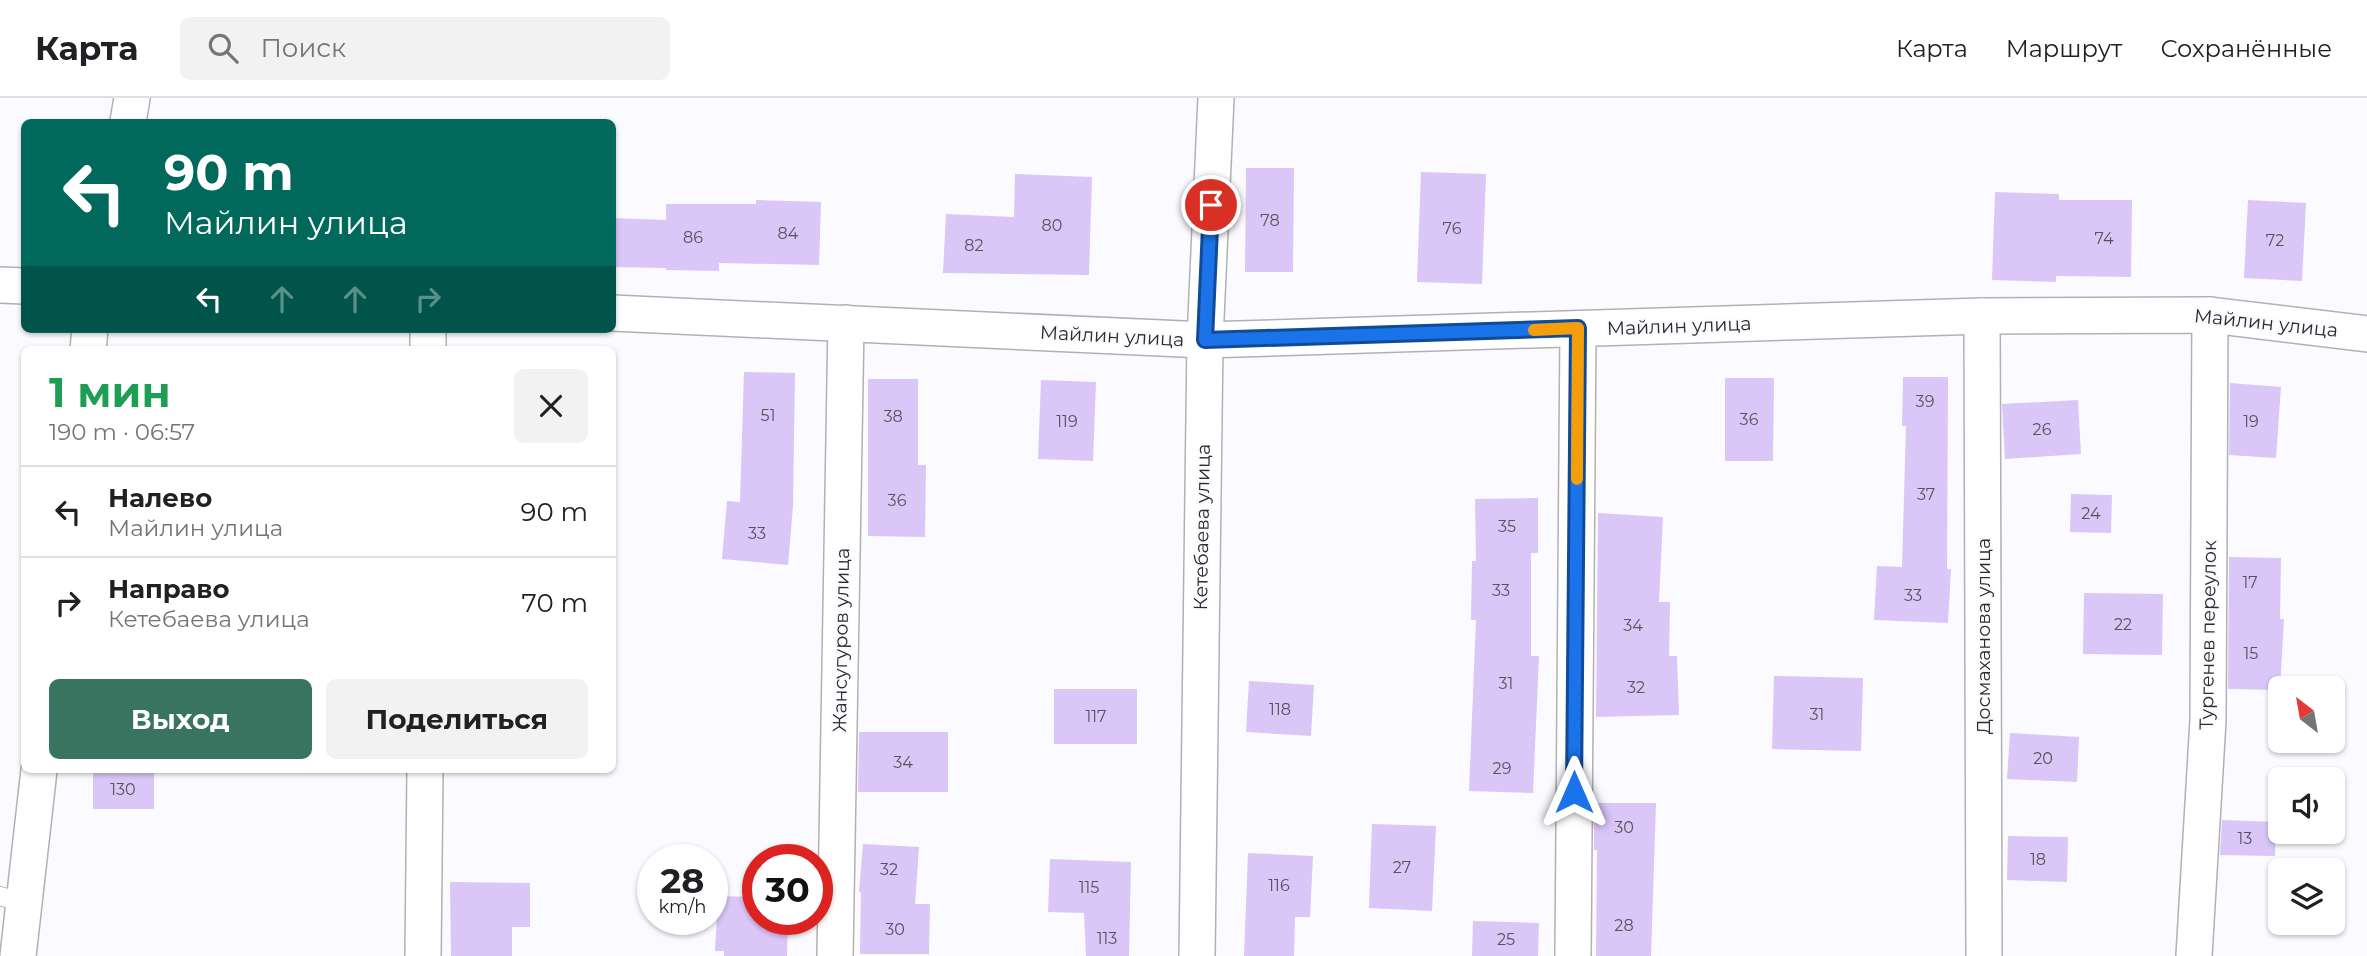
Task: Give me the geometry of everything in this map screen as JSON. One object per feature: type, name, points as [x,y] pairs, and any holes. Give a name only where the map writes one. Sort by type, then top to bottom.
[{"type":"street","points":[[128,119],[132,98]]},
{"type":"street","name":"Кетебаева улица","points":[[1197,956],[1205,340],[1216,98]]},
{"type":"street","points":[[0,285],[21,286]]},
{"type":"street","name":"Майлин улица","points":[[616,313],[1205,340],[1982,316],[2210,315],[2367,334]]},
{"type":"street","name":"Тургенев переулок","points":[[2194,956],[2208,720],[2210,315]]},
{"type":"street","name":"Досмаханова улица","points":[[1982,316],[1984,956]]},
{"type":"street","name":"Жансугуров улица","points":[[835,956],[846,323]]},
{"type":"street","points":[[1573,956],[1578,328]]},
{"type":"street","points":[[18,956],[12,900],[38,773]]},
{"type":"street","points":[[423,956],[425,773]]},
{"type":"building","points":[[1246,168],[1294,168],[1293,272],[1245,272]]},
{"type":"building","points":[[1421,172],[1486,174],[1482,284],[1417,282]]},
{"type":"building","points":[[1015,174],[1092,177],[1089,275],[943,273],[946,214],[1014,217]]},
{"type":"building","points":[[1995,192],[2059,194],[2059,200],[2132,200],[2131,277],[2056,276],[2056,282],[1992,280]]},
{"type":"building","points":[[756,200],[821,202],[819,265],[719,263],[719,271],[616,267],[616,218],[666,220],[666,204],[756,204]]},
{"type":"building","points":[[2248,200],[2306,203],[2302,281],[2244,278]]},
{"type":"building","points":[[744,372],[795,373],[793,506],[788,565],[722,559],[727,501],[740,502]]},
{"type":"building","points":[[1903,377],[1948,377],[1947,569],[1951,569],[1948,623],[1874,620],[1877,566],[1902,567],[1906,426],[1902,426]]},
{"type":"building","points":[[1725,378],[1774,378],[1773,461],[1725,461]]},
{"type":"building","points":[[868,379],[918,379],[918,465],[926,465],[925,537],[868,536]]},
{"type":"building","points":[[1041,380],[1096,382],[1093,461],[1038,459]]},
{"type":"building","points":[[2230,383],[2281,387],[2276,458],[2229,455]]},
{"type":"building","points":[[2078,400],[2081,454],[2005,459],[2002,404]]},
{"type":"building","points":[[2071,494],[2112,495],[2111,533],[2070,532]]},
{"type":"building","points":[[1538,498],[1538,553],[1531,553],[1531,656],[1539,656],[1533,793],[1469,791],[1476,620],[1471,620],[1472,561],[1476,561],[1475,499]]},
{"type":"building","points":[[1598,513],[1663,517],[1659,602],[1670,602],[1669,656],[1677,656],[1679,715],[1596,717]]},
{"type":"building","points":[[2229,557],[2281,558],[2280,619],[2284,619],[2281,676],[2268,676],[2268,690],[2228,689]]},
{"type":"building","points":[[2084,593],[2163,594],[2162,655],[2083,654]]},
{"type":"building","points":[[1774,676],[1863,678],[1861,751],[1772,749]]},
{"type":"building","points":[[1249,681],[1314,685],[1311,736],[1246,732]]},
{"type":"building","points":[[1054,689],[1137,689],[1137,744],[1054,744]]},
{"type":"building","points":[[859,732],[948,732],[948,792],[858,792]]},
{"type":"building","points":[[2010,733],[2079,737],[2077,782],[2007,779]]},
{"type":"building","points":[[93,773],[154,773],[154,809],[93,809]]},
{"type":"building","points":[[1594,803],[1656,803],[1651,956],[1596,956],[1597,850],[1594,850]]},
{"type":"building","points":[[2222,820],[2268,822],[2268,844],[2275,844],[2275,856],[2220,855]]},
{"type":"building","points":[[1372,824],[1436,826],[1432,911],[1369,908]]},
{"type":"building","points":[[2008,836],[2068,837],[2067,882],[2007,880]]},
{"type":"building","points":[[863,844],[919,847],[915,904],[930,904],[929,954],[860,954],[859,892]]},
{"type":"building","points":[[1248,853],[1313,856],[1310,917],[1295,917],[1294,956],[1244,956]]},
{"type":"building","points":[[1050,859],[1131,862],[1129,956],[1086,956],[1084,913],[1048,912]]},
{"type":"building","points":[[450,882],[530,883],[530,927],[512,927],[512,956],[451,956]]},
{"type":"building","points":[[728,896],[742,897],[742,935],[788,935],[787,956],[724,956],[724,951],[715,951],[716,935],[728,935]]},
{"type":"building","points":[[1473,921],[1539,923],[1538,956],[1472,956]]},
{"type":"slow traffic","points":[[1534,330],[1578,328],[1577,479]]},
{"type":"route","points":[[1211,205],[1205,340],[1578,328],[1574,792]]}]
